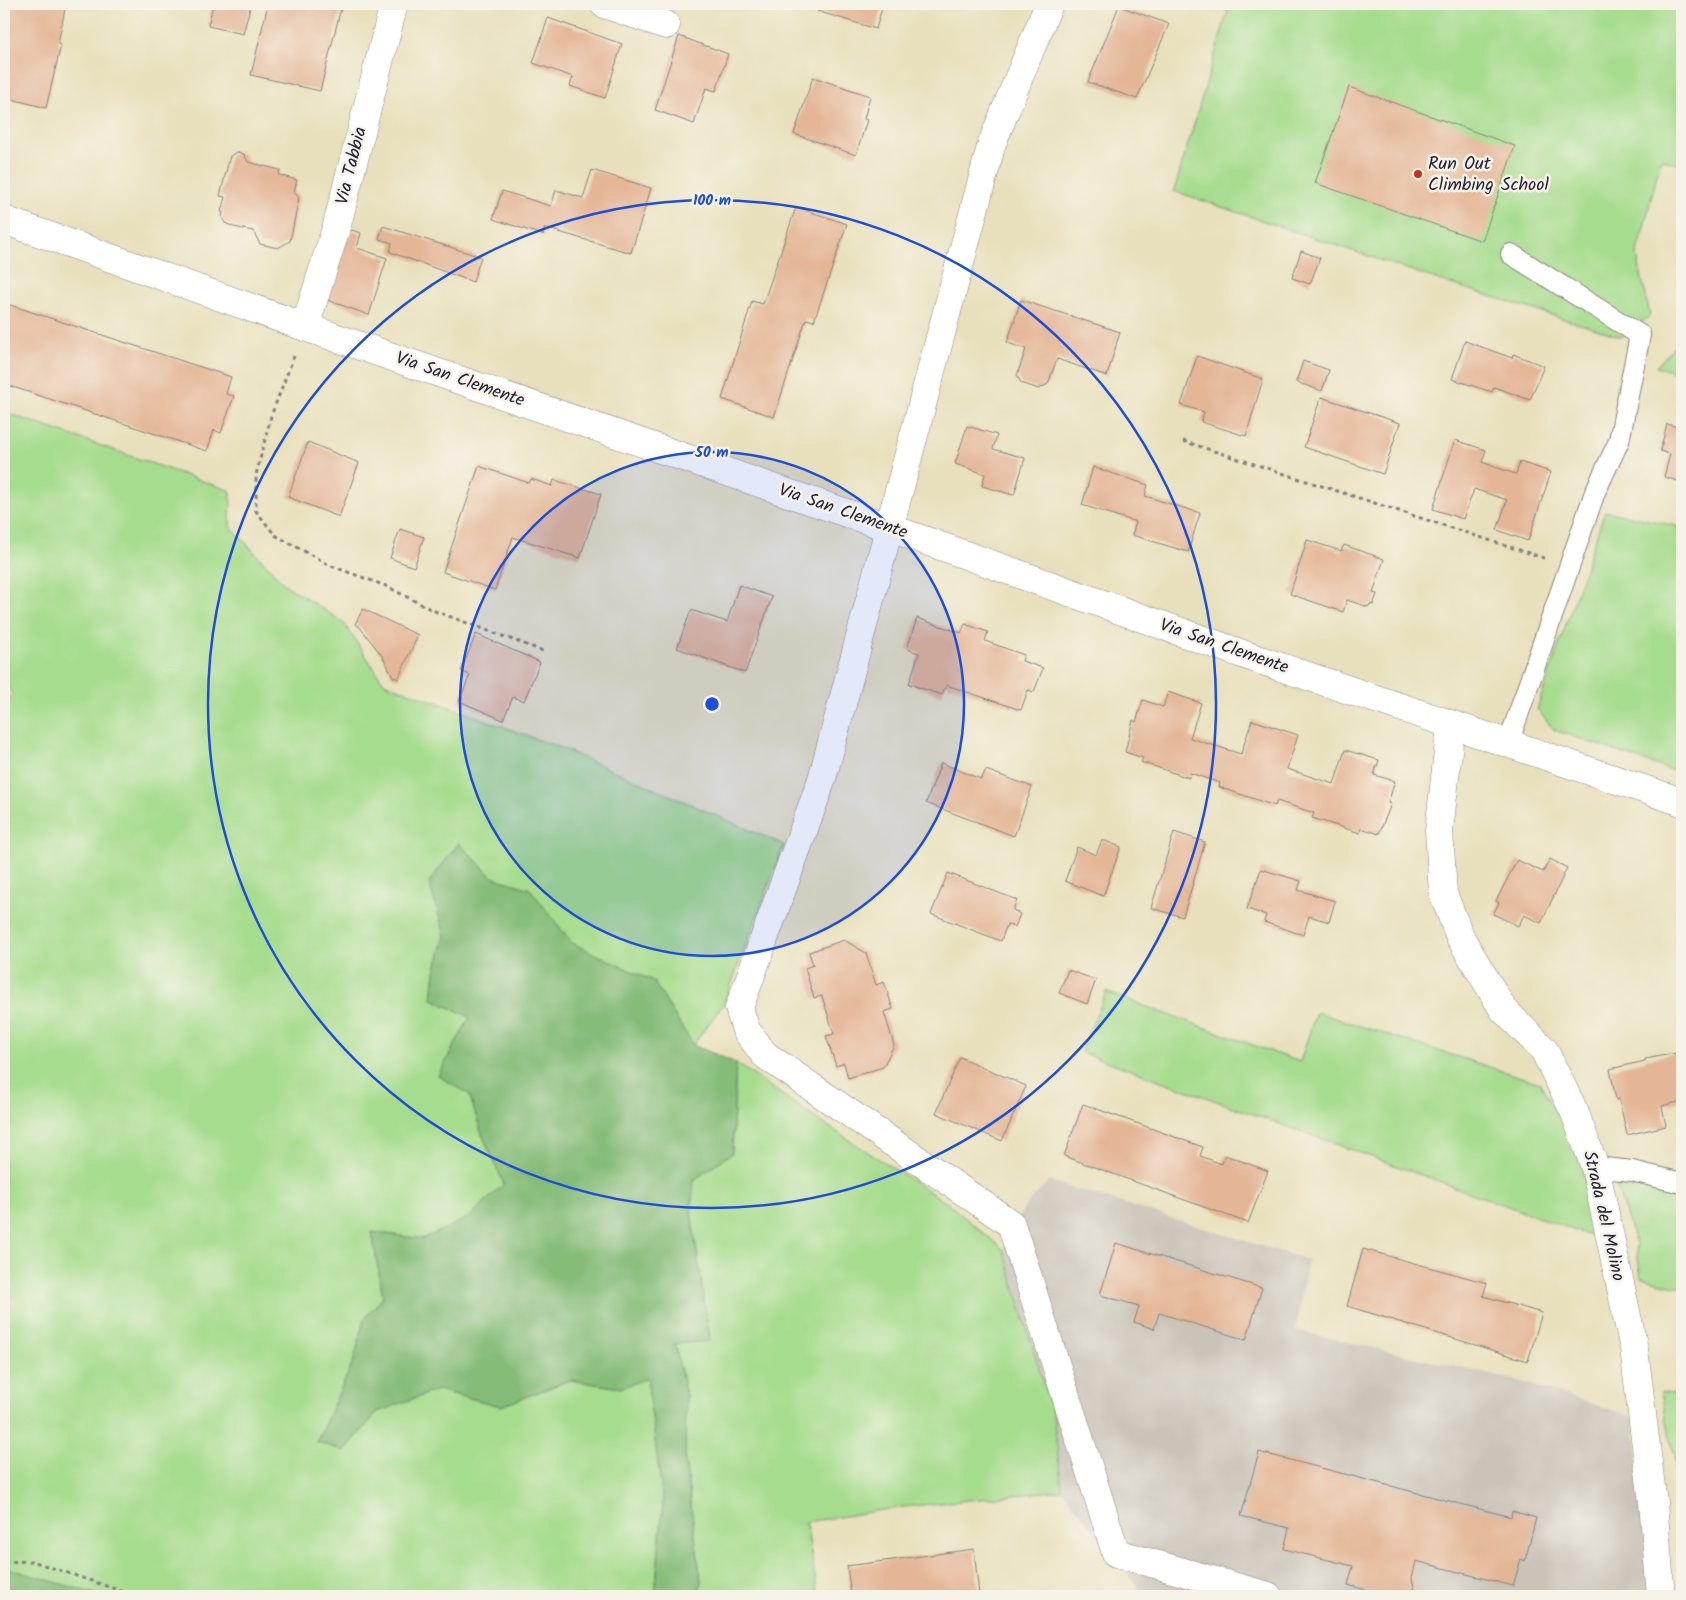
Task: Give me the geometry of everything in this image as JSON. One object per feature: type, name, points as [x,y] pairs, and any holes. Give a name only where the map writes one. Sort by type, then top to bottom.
[{"type":"street","name":"Via Tabbia","points":[[305,327],[337,224],[394,4]]},
{"type":"street","points":[[604,4],[666,25]]},
{"type":"street","points":[[1049,4],[992,143],[822,779],[739,1008],[746,1030],[764,1054],[1011,1224],[1116,1553],[1268,1596]]},
{"type":"street","name":"Via San Clemente","points":[[4,220],[305,327],[890,528],[1250,657],[1682,802]]},
{"type":"street","name":"Strada del Molino","points":[[1452,725],[1439,831],[1443,893],[1460,936],[1503,1009],[1544,1050],[1574,1111],[1595,1167],[1634,1350],[1653,1503],[1661,1596]]},
{"type":"lane","points":[[1508,744],[1595,492],[1619,441],[1640,335],[1511,254]]},
{"type":"lane","points":[[1595,1167],[1632,1171],[1682,1182]]},
{"type":"path","points":[[305,327],[271,416],[256,474],[256,510],[275,535],[328,565],[386,586],[432,610],[543,650]]},
{"type":"path","points":[[1183,441],[1568,566]]},
{"type":"path","points":[[4,1562],[32,1561],[136,1596]]},
{"type":"shaded area","points":[[1049,1181],[1308,1260],[1295,1330],[1522,1382],[1634,1417],[1650,1596],[1144,1596],[1062,1490],[1053,1415],[1003,1249],[1025,1206]]},
{"type":"green space","name":"Run Out Climbing School","points":[[1208,4],[1682,4],[1682,165],[1661,159],[1637,255],[1650,316],[1622,337],[1451,284],[1174,191],[1228,11]]},
{"type":"green space","points":[[1682,337],[1682,374],[1656,367]]},
{"type":"green space","points":[[4,412],[231,491],[230,526],[284,584],[343,622],[384,683],[561,748],[784,845],[724,1003],[693,1045],[653,981],[572,943],[530,889],[492,877],[459,843],[429,882],[445,936],[435,972],[432,999],[470,1017],[438,1076],[469,1093],[482,1134],[504,1184],[468,1218],[423,1239],[372,1232],[383,1297],[364,1319],[354,1360],[317,1441],[345,1451],[377,1412],[437,1390],[501,1406],[570,1380],[621,1388],[647,1377],[663,1502],[655,1596],[102,1596],[26,1574],[4,1596],[4,714],[12,694],[4,681]]},
{"type":"green space","points":[[1605,511],[1682,527],[1682,774],[1554,730],[1537,709]]},
{"type":"green space","points":[[459,843],[492,877],[530,889],[572,943],[653,981],[693,1045],[736,1063],[732,1153],[694,1180],[691,1212],[710,1341],[675,1344],[686,1396],[685,1461],[701,1581],[698,1596],[655,1596],[663,1502],[647,1378],[621,1388],[570,1380],[501,1406],[437,1390],[377,1412],[345,1451],[317,1442],[354,1360],[364,1319],[383,1297],[372,1232],[423,1239],[468,1218],[504,1184],[482,1134],[469,1094],[438,1076],[470,1017],[432,999],[435,972],[445,936],[429,882]]},
{"type":"green space","points":[[1106,992],[1300,1062],[1316,1012],[1540,1083],[1573,1142],[1604,1241],[1081,1052]]},
{"type":"green space","points":[[736,1063],[812,1116],[947,1203],[1003,1249],[1053,1415],[1062,1490],[895,1508],[806,1522],[818,1596],[698,1596],[701,1581],[685,1461],[686,1396],[675,1344],[710,1340],[691,1212],[694,1180],[732,1153]]},
{"type":"green space","points":[[1614,1179],[1682,1197],[1682,1288],[1641,1278],[1636,1245]]},
{"type":"green space","points":[[1661,1392],[1682,1396],[1682,1594],[1675,1462]]},
{"type":"green space","points":[[4,1567],[102,1596],[4,1596]]},
{"type":"building","points":[[10,4],[66,4],[58,44],[61,45],[46,108],[4,97],[4,5],[9,7]]},
{"type":"building","points":[[213,4],[251,4],[243,34],[208,26]]},
{"type":"building","points":[[268,4],[342,4],[320,91],[251,75]]},
{"type":"building","points":[[819,4],[883,4],[876,29],[817,11]]},
{"type":"building","points":[[1119,6],[1169,24],[1137,99],[1088,82]]},
{"type":"building","points":[[548,18],[622,44],[605,98],[570,86],[573,77],[533,63]]},
{"type":"building","points":[[679,36],[728,54],[716,91],[706,88],[694,124],[655,110]]},
{"type":"building","points":[[813,77],[870,96],[864,119],[867,120],[856,155],[794,134]]},
{"type":"building","points":[[1349,87],[1515,146],[1482,241],[1315,183]]},
{"type":"building","points":[[237,152],[244,154],[248,162],[280,170],[279,175],[297,180],[294,192],[299,198],[290,241],[278,248],[260,244],[253,231],[225,223],[222,217],[223,213],[221,212],[225,197],[220,196],[230,156]]},
{"type":"building","points":[[592,170],[651,188],[631,253],[545,228],[543,235],[493,219],[502,191],[551,206],[556,190],[583,198]]},
{"type":"building","points":[[796,207],[847,224],[814,321],[806,319],[774,417],[722,399],[752,301],[763,304]]},
{"type":"building","points":[[383,226],[481,257],[473,282],[390,252],[392,243],[379,239]]},
{"type":"building","points":[[348,229],[361,233],[357,248],[387,258],[369,315],[327,300]]},
{"type":"building","points":[[1301,251],[1320,258],[1310,284],[1292,278]]},
{"type":"building","points":[[1021,300],[1120,332],[1107,376],[1057,359],[1048,384],[1039,389],[1021,383],[1017,375],[1026,349],[1007,343]]},
{"type":"building","points":[[4,303],[231,377],[226,394],[234,396],[221,433],[214,430],[207,451],[4,384]]},
{"type":"building","points":[[1465,341],[1512,358],[1513,354],[1544,366],[1530,400],[1494,387],[1492,392],[1452,379]]},
{"type":"building","points":[[1197,356],[1263,379],[1246,436],[1201,422],[1204,412],[1181,405]]},
{"type":"building","points":[[1303,361],[1329,370],[1322,391],[1296,382]]},
{"type":"building","points":[[1321,397],[1400,423],[1383,474],[1304,447]]},
{"type":"building","points":[[1679,421],[1682,422],[1682,482],[1664,477],[1670,454],[1660,451],[1667,424],[1678,427]]},
{"type":"building","points":[[967,426],[997,435],[993,449],[1025,458],[1014,495],[982,486],[985,474],[955,464]]},
{"type":"building","points":[[1455,440],[1486,450],[1482,462],[1516,474],[1520,462],[1551,472],[1528,541],[1497,530],[1507,500],[1474,489],[1463,519],[1433,509]]},
{"type":"building","points":[[308,442],[359,463],[339,517],[288,497]]},
{"type":"building","points":[[479,466],[529,483],[531,479],[552,486],[554,480],[601,494],[580,558],[513,537],[495,590],[443,572]]},
{"type":"building","points":[[1093,467],[1148,485],[1145,496],[1200,513],[1188,552],[1132,535],[1136,522],[1082,505]]},
{"type":"building","points":[[400,529],[424,537],[414,567],[390,558]]},
{"type":"building","points":[[1307,540],[1341,551],[1344,545],[1384,559],[1373,593],[1377,594],[1373,605],[1370,604],[1368,607],[1347,600],[1343,612],[1290,594]]},
{"type":"building","points":[[739,585],[772,597],[745,673],[677,648],[691,610],[727,622]]},
{"type":"building","points":[[363,609],[418,635],[398,679],[393,677],[383,657],[359,626],[355,624]]},
{"type":"building","points":[[917,618],[961,633],[965,624],[988,632],[985,641],[1024,655],[1022,661],[1043,668],[1034,692],[1028,690],[1021,710],[946,685],[942,695],[909,684],[919,653],[907,649]]},
{"type":"building","points":[[476,634],[540,662],[524,701],[513,697],[503,720],[459,701],[470,675],[461,671]]},
{"type":"building","points":[[1168,692],[1201,703],[1190,738],[1241,754],[1252,720],[1298,735],[1287,769],[1334,784],[1345,750],[1379,760],[1374,775],[1395,781],[1388,803],[1391,804],[1379,834],[1361,828],[1360,833],[1312,818],[1314,813],[1277,801],[1275,806],[1219,787],[1220,783],[1190,773],[1189,778],[1141,762],[1143,758],[1125,752],[1133,720],[1136,722],[1143,700],[1163,707]]},
{"type":"building","points":[[941,763],[981,779],[986,770],[1032,787],[1014,836],[926,803]]},
{"type":"building","points":[[1174,832],[1205,842],[1183,917],[1151,908]]},
{"type":"building","points":[[1102,840],[1121,847],[1103,896],[1065,881],[1077,847],[1096,855]]},
{"type":"building","points":[[1550,859],[1567,868],[1541,923],[1524,915],[1518,926],[1493,914],[1499,903],[1496,901],[1517,860],[1543,872]]},
{"type":"building","points":[[1261,869],[1301,881],[1298,890],[1335,901],[1329,922],[1309,916],[1303,935],[1264,922],[1266,915],[1247,909]]},
{"type":"building","points":[[948,873],[1017,900],[1013,910],[1020,914],[1015,927],[1007,924],[1001,941],[931,914]]},
{"type":"building","points":[[844,940],[866,953],[876,985],[884,982],[893,1009],[884,1012],[894,1045],[883,1067],[848,1078],[844,1063],[836,1066],[826,1036],[834,1034],[822,996],[814,998],[805,968],[813,965],[809,952]]},
{"type":"building","points":[[1068,970],[1096,980],[1087,1004],[1059,993]]},
{"type":"building","points":[[1677,1053],[1682,1080],[1682,1101],[1662,1106],[1666,1126],[1627,1135],[1619,1099],[1616,1100],[1610,1069],[1645,1061],[1645,1059]]},
{"type":"building","points":[[960,1057],[1026,1086],[1002,1141],[936,1113]]},
{"type":"building","points":[[1083,1104],[1203,1147],[1200,1156],[1222,1164],[1225,1155],[1268,1171],[1248,1223],[1064,1156]]},
{"type":"building","points":[[1116,1243],[1262,1288],[1246,1340],[1159,1313],[1154,1329],[1134,1322],[1139,1306],[1100,1295]]},
{"type":"building","points":[[1363,1249],[1487,1283],[1483,1296],[1542,1313],[1528,1361],[1347,1306]]},
{"type":"building","points":[[1259,1452],[1511,1517],[1512,1511],[1536,1518],[1525,1561],[1521,1559],[1513,1586],[1416,1561],[1412,1578],[1416,1596],[1389,1596],[1348,1585],[1353,1566],[1284,1549],[1289,1528],[1241,1516]]},
{"type":"building","points":[[974,1549],[979,1596],[851,1596],[847,1566]]},
{"type":"place","name":"Run Out Climbing School","points":[[1418,174]]}]
